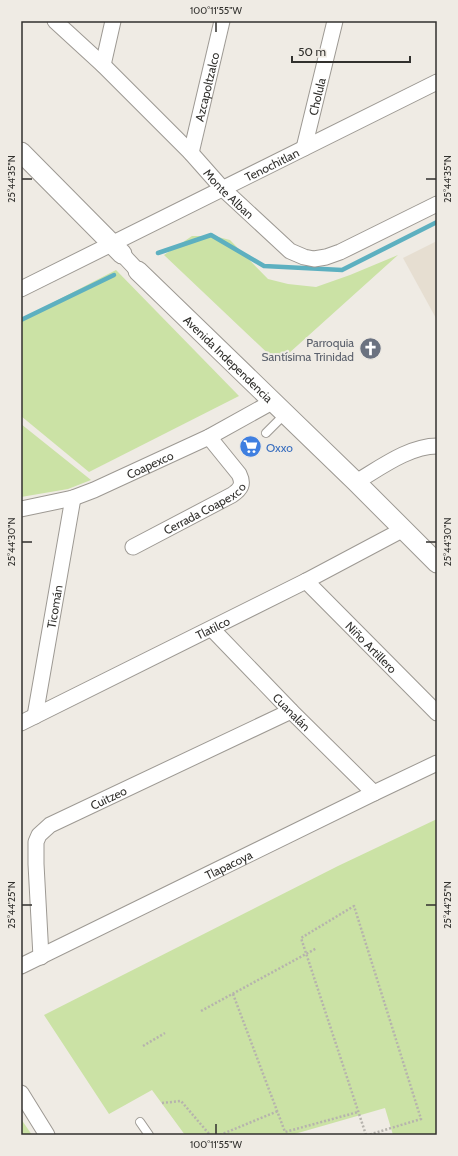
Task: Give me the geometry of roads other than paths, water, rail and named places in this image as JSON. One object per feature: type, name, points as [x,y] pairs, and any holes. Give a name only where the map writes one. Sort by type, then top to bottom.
[{"type":"street","name":"Monte Alban","points":[[55,21],[103,65],[191,153],[222,188],[290,251],[304,257],[314,259],[326,257],[340,252],[437,204]]},
{"type":"street","points":[[103,65],[113,21]]},
{"type":"street","name":"Azcapoltzalco","points":[[191,153],[222,21]]},
{"type":"street","name":"Cholula","points":[[304,148],[335,21]]},
{"type":"street","name":"Tenochitlan","points":[[21,289],[116,249],[222,188],[437,82]]},
{"type":"street","name":"Avenida Independencia","points":[[21,152],[138,271],[356,482],[402,530],[437,563]]},
{"type":"street","name":"Coapexco","points":[[21,509],[73,498],[94,490],[209,437],[279,408]]},
{"type":"street","name":"Cerrada Coapexco","points":[[132,547],[232,495],[242,486],[240,474],[209,437]]},
{"type":"street","points":[[356,482],[410,451],[428,446],[437,446]]},
{"type":"street","name":"Ticomán","points":[[35,716],[73,498]]},
{"type":"street","name":"Tlatilco","points":[[21,723],[212,629],[402,530]]},
{"type":"street","name":"Niño Artillero","points":[[306,581],[437,713]]},
{"type":"street","name":"Cuanalán","points":[[212,629],[291,711],[374,793]]},
{"type":"street","name":"Cuitzeo","points":[[41,957],[36,864],[36,842],[39,835],[50,825],[291,711]]},
{"type":"street","name":"Tlapacoya","points":[[21,966],[437,763]]},
{"type":"street","points":[[21,1093],[47,1135]]},
{"type":"lane","points":[[266,433],[279,408]]},
{"type":"lane","points":[[140,1122],[149,1135]]},
{"type":"waterway","points":[[158,253],[211,235],[264,266],[342,270],[437,222]]},
{"type":"waterway","points":[[21,320],[114,275]]},
{"type":"place","name":"Parroquia Santísima Trinidad","points":[[370,349]]},
{"type":"place","name":"Oxxo","points":[[250,447]]}]
